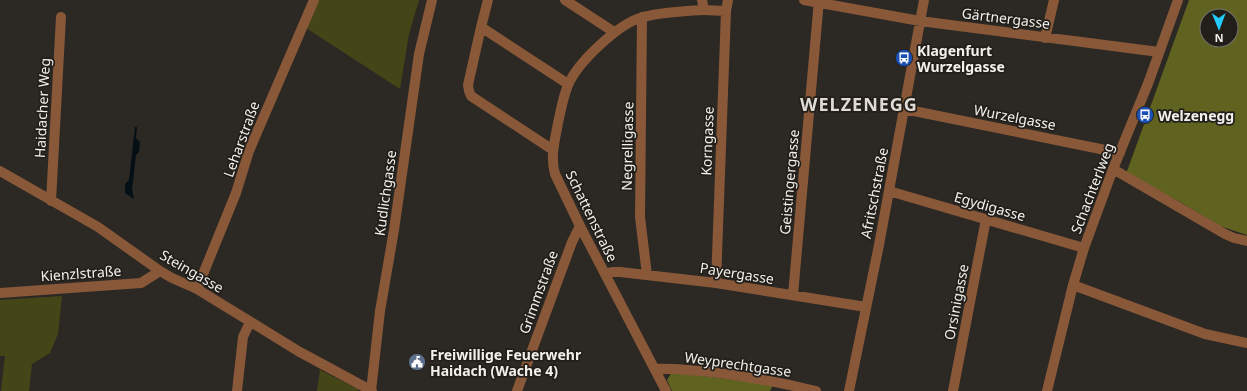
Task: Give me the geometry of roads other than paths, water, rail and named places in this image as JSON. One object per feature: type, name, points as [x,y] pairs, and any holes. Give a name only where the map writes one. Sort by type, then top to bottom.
[{"type":"street","name":"Leharstraße","points":[[197,289],[236,193],[249,151],[314,0]]},
{"type":"street","name":"Kudlichgasse","points":[[371,391],[380,311],[394,230],[419,54],[432,0]]},
{"type":"street","points":[[488,0],[468,86],[471,96],[553,150]]},
{"type":"street","points":[[565,0],[614,32]]},
{"type":"street","points":[[702,0],[704,10]]},
{"type":"street","name":"Korngasse","points":[[716,283],[726,11],[728,0]]},
{"type":"street","name":"Gärtnergasse","points":[[804,0],[920,21],[1159,52]]},
{"type":"street","name":"Afritschstraße","points":[[850,391],[924,0]]},
{"type":"street","points":[[1045,38],[1054,0]]},
{"type":"street","name":"Schachterlweg","points":[[1049,390],[1073,285],[1084,248],[1113,169],[1149,81],[1178,0]]},
{"type":"street","name":"Geistingergasse","points":[[793,295],[820,2]]},
{"type":"street","name":"Schattenstraße","points":[[666,391],[580,226],[555,174],[553,166],[553,150],[562,104],[568,84],[581,64],[614,32],[642,17],[671,12],[704,10],[726,11]]},
{"type":"street","name":"Haidacher Weg","points":[[51,201],[61,17]]},
{"type":"street","name":"Negrelligasse","points":[[642,17],[640,217],[647,275]]},
{"type":"street","points":[[481,26],[568,84]]},
{"type":"street","name":"Wurzelgasse","points":[[904,109],[1120,153]]},
{"type":"street","points":[[1113,169],[1225,234],[1247,241]]},
{"type":"street","name":"Steingasse","points":[[0,171],[98,227],[160,272],[197,289],[298,351],[371,391]]},
{"type":"street","name":"Egydigasse","points":[[889,191],[1084,248]]},
{"type":"street","name":"Orsinigasse","points":[[953,391],[986,219]]},
{"type":"street","name":"Grimmstraße","points":[[517,391],[572,242],[580,226]]},
{"type":"street","name":"Kienzlstraße","points":[[0,293],[141,283],[160,272]]},
{"type":"street","name":"Payergasse","points":[[605,274],[620,272],[716,283],[866,307]]},
{"type":"street","points":[[1073,285],[1205,334],[1247,343]]},
{"type":"street","points":[[237,391],[243,337],[250,322]]},
{"type":"street","name":"Weyprechtgasse","points":[[655,369],[666,368],[726,374],[816,391]]},
{"type":"place","name":"Klagenfurt Wurzelgasse","points":[[904,58]]},
{"type":"place","name":"Welzenegg","points":[[1145,115]]},
{"type":"place","name":"Freiwillige Feuerwehr Haidach (Wache 4)","points":[[417,362]]},
{"type":"district","name":"WELZENEGG","points":[[859,104]]}]
